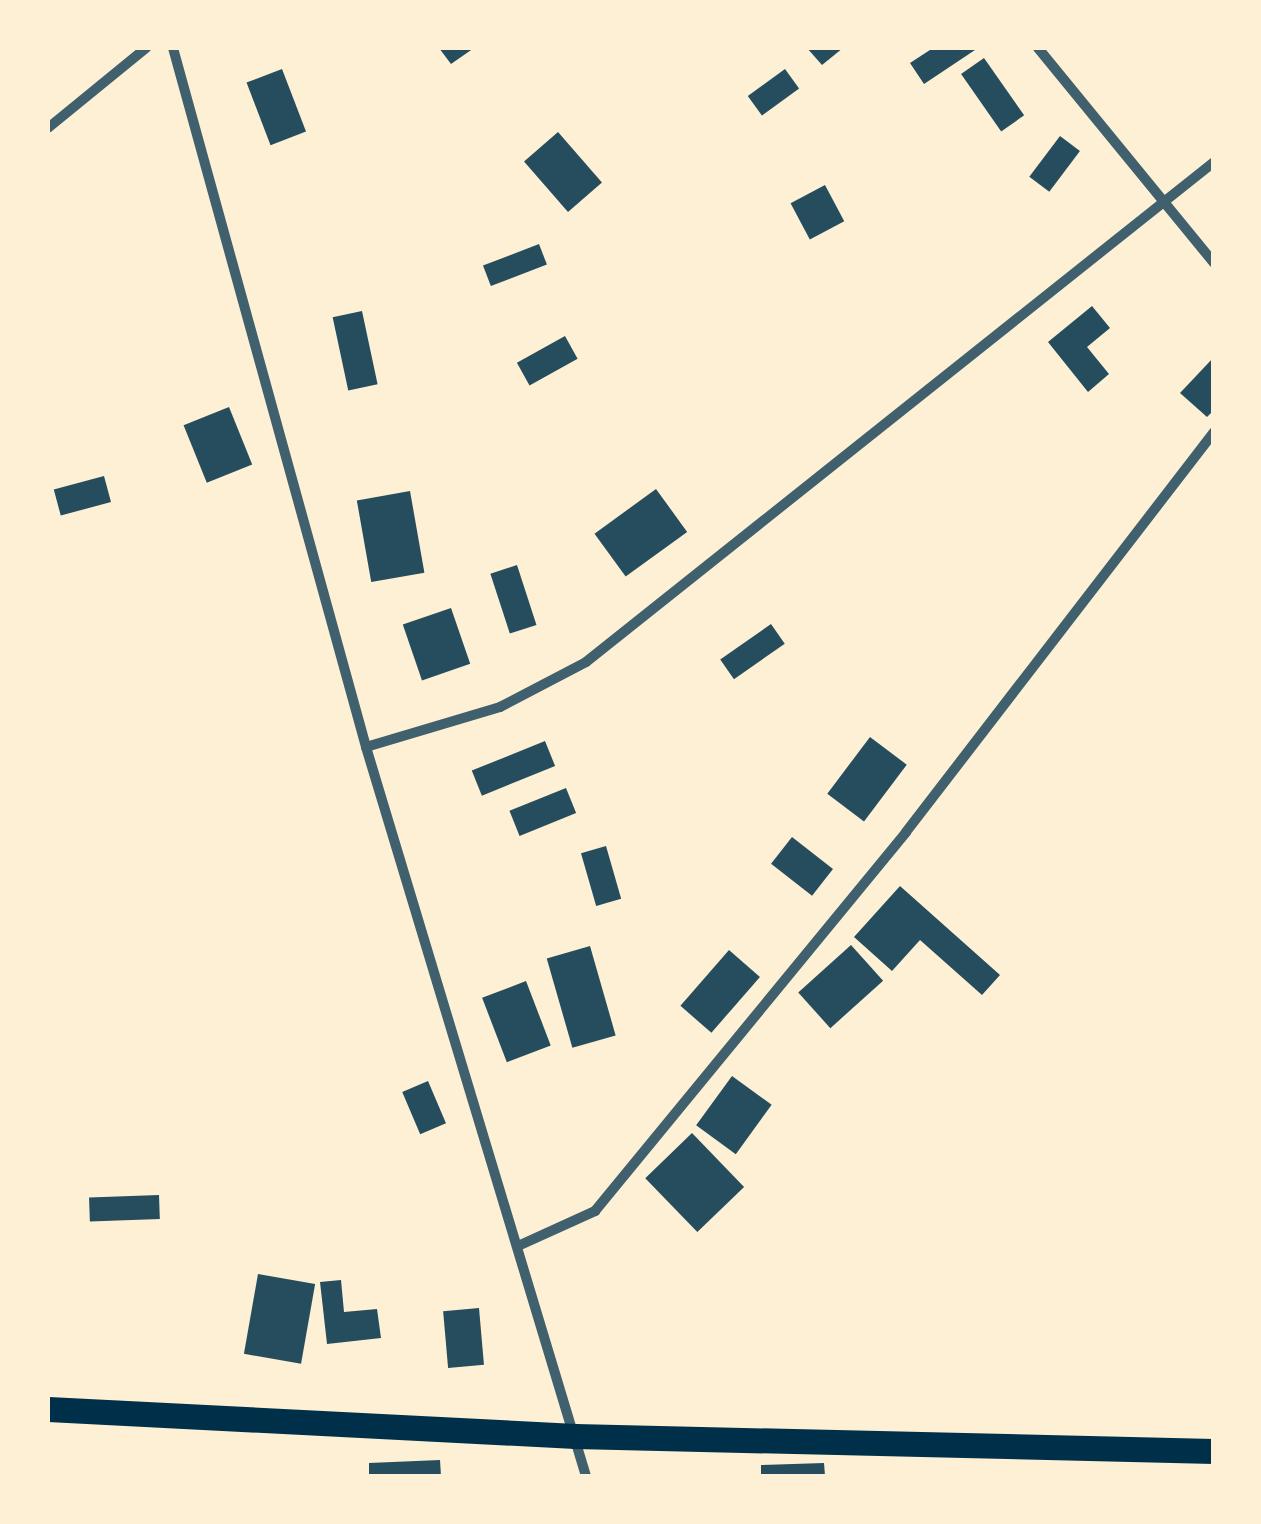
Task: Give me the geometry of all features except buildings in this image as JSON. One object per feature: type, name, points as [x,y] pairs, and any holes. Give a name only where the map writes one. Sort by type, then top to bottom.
[{"type":"main road","points":[[48,1409],[575,1436],[1214,1450]]},
{"type":"street","points":[[48,128],[146,48]]},
{"type":"street","points":[[173,48],[366,748],[586,1476]]},
{"type":"street","points":[[1038,48],[1160,205],[1214,262]]},
{"type":"street","points":[[366,748],[500,706],[586,662],[1214,162]]},
{"type":"street","points":[[518,1246],[595,1212],[906,832],[1214,432]]}]
